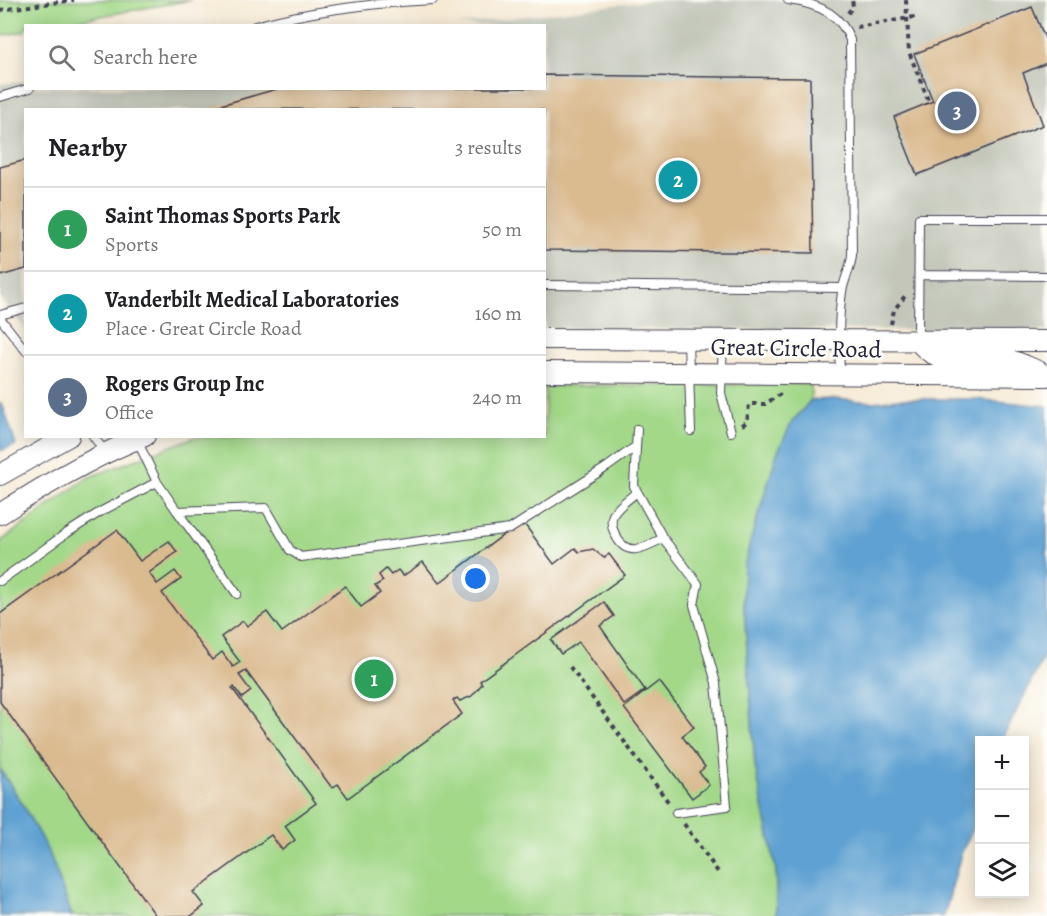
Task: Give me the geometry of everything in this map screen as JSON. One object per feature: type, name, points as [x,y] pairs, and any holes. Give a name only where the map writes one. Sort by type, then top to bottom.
[{"type":"street","name":"Great Circle Road","points":[[546,339],[1047,341]]},
{"type":"street","points":[[918,340],[925,350],[941,358],[1009,360],[1047,376]]},
{"type":"street","name":"Great Circle Road","points":[[546,372],[1047,376]]},
{"type":"street","points":[[0,475],[65,438]]},
{"type":"street","points":[[0,514],[30,494],[106,453],[141,438]]},
{"type":"lane","points":[[262,24],[283,18],[380,3],[433,0]]},
{"type":"lane","points":[[788,0],[810,4],[832,14],[846,29],[850,40],[852,255],[842,288],[838,319],[840,374]]},
{"type":"lane","points":[[0,97],[24,90]]},
{"type":"lane","points":[[918,340],[919,218],[1047,218]]},
{"type":"lane","points":[[919,275],[1047,276]]},
{"type":"lane","points":[[546,285],[842,288]]},
{"type":"lane","points":[[24,309],[0,317],[24,348]]},
{"type":"lane","points":[[688,340],[691,431]]},
{"type":"lane","points":[[723,340],[722,393],[731,432]]},
{"type":"lane","points":[[637,429],[634,486],[663,538],[698,584],[694,605],[716,682],[727,807],[676,813]]},
{"type":"lane","points":[[95,438],[106,453]]},
{"type":"lane","points":[[141,438],[157,482],[237,594]]},
{"type":"lane","points":[[177,511],[266,508],[290,550],[301,557],[510,529],[635,447]]},
{"type":"lane","points":[[0,581],[91,518],[157,482]]},
{"type":"lane","points":[[638,492],[612,517],[612,528],[617,538],[626,548],[634,550],[663,538]]},
{"type":"path","points":[[0,10],[74,0]]},
{"type":"path","points":[[906,0],[909,52],[928,100]]},
{"type":"path","points":[[846,29],[915,17]]},
{"type":"path","points":[[891,325],[898,303],[918,287]]},
{"type":"path","points":[[731,432],[747,422],[748,404],[765,404],[782,393],[792,393]]},
{"type":"path","points":[[570,667],[718,872]]},
{"type":"shaded area","points":[[655,0],[1047,0],[1047,331],[546,328],[546,108],[24,108],[24,327],[0,298],[0,84],[24,81],[24,90],[546,90],[546,24],[464,24]]},
{"type":"green space","points":[[0,0],[191,0],[56,24],[24,24],[24,31],[0,36]]},
{"type":"green space","points":[[811,384],[811,400],[792,422],[743,592],[755,765],[776,870],[776,916],[72,916],[51,857],[23,805],[0,769],[0,542],[87,478],[192,438],[546,438],[546,386]]},
{"type":"water","points":[[898,399],[974,399],[1047,406],[1047,650],[1004,736],[975,736],[975,824],[961,854],[944,916],[776,916],[776,870],[755,766],[743,592],[744,566],[777,453],[792,422],[811,400],[874,402]]},
{"type":"water","points":[[0,403],[16,445],[0,451]]},
{"type":"water","points":[[0,769],[23,805],[51,857],[72,916],[0,916]]},
{"type":"building","points":[[1032,7],[1047,43],[1047,63],[1023,73],[1043,125],[917,175],[894,117],[933,101],[914,54]]},
{"type":"building","points":[[546,75],[810,78],[813,253],[546,250],[546,108],[210,108],[273,90],[546,90]]},
{"type":"building","points":[[24,161],[24,270],[0,276],[0,167]]},
{"type":"building","points":[[522,521],[554,564],[575,548],[579,552],[593,549],[604,558],[609,554],[625,575],[480,681],[482,684],[472,696],[460,701],[457,698],[453,701],[462,714],[348,798],[338,784],[332,788],[246,671],[239,675],[251,691],[242,698],[234,687],[232,688],[316,803],[285,826],[295,840],[282,850],[271,835],[193,892],[204,906],[191,916],[156,916],[0,702],[0,614],[117,530],[140,561],[169,541],[177,552],[149,573],[157,584],[175,571],[181,579],[162,593],[212,660],[222,652],[233,667],[240,662],[221,637],[243,621],[247,626],[267,612],[282,632],[345,586],[361,607],[380,593],[375,586],[383,581],[379,575],[386,569],[391,575],[398,570],[403,576],[423,562],[439,583]]},
{"type":"building","points":[[604,602],[614,616],[600,626],[645,690],[624,705],[579,642],[561,654],[551,640]]},
{"type":"building","points":[[659,681],[694,727],[682,736],[705,767],[699,772],[709,785],[692,798],[624,708]]},
{"type":"place","name":"Rogers Group Inc","points":[[957,111]]},
{"type":"place","name":"Vanderbilt Medical Laboratories","points":[[678,180]]},
{"type":"place","name":"Saint Thomas Sports Park","points":[[374,679]]}]
